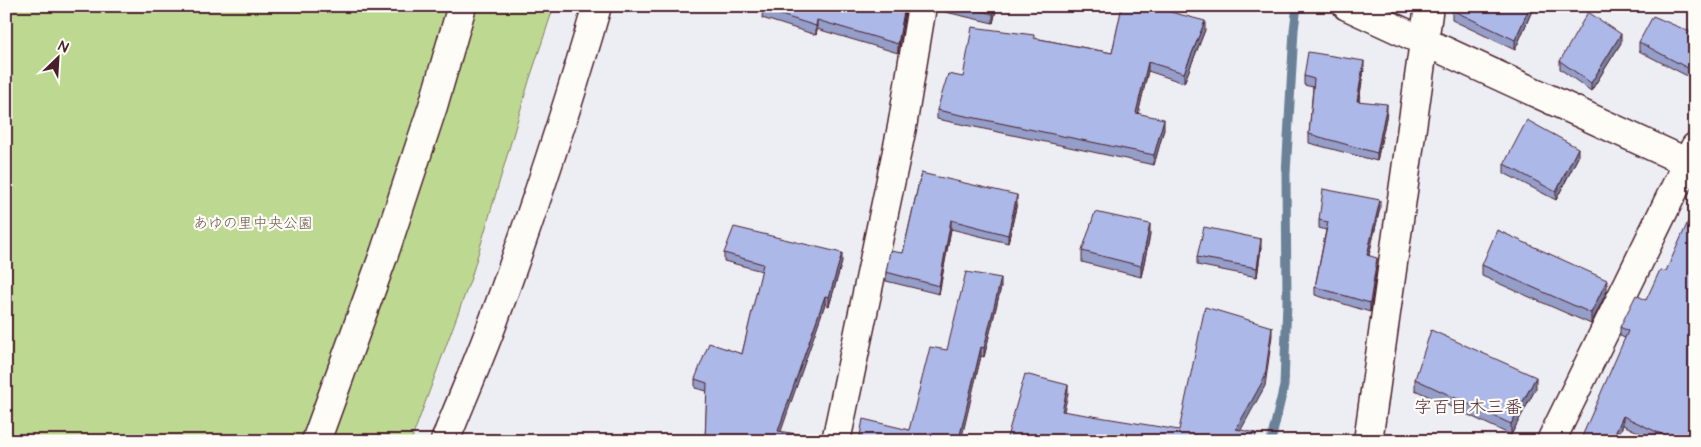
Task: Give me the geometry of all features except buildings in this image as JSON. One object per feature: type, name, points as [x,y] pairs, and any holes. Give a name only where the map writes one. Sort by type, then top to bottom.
[{"type":"street","points":[[316,441],[384,254],[433,106],[462,6]]},
{"type":"street","points":[[445,441],[496,316],[576,79],[597,6]]},
{"type":"street","points":[[836,441],[902,127],[922,6]]},
{"type":"street","points":[[1347,6],[1692,159],[1551,441]]},
{"type":"street","points":[[1368,441],[1428,6]]},
{"type":"green space","name":"あゆの里中央公園","points":[[6,6],[554,6],[529,81],[471,278],[411,441],[6,441]]},
{"type":"waterway","points":[[1271,441],[1284,386],[1287,301],[1286,174],[1297,6]]},
{"type":"district","name":"字百目木三番","points":[[1468,407]]}]
